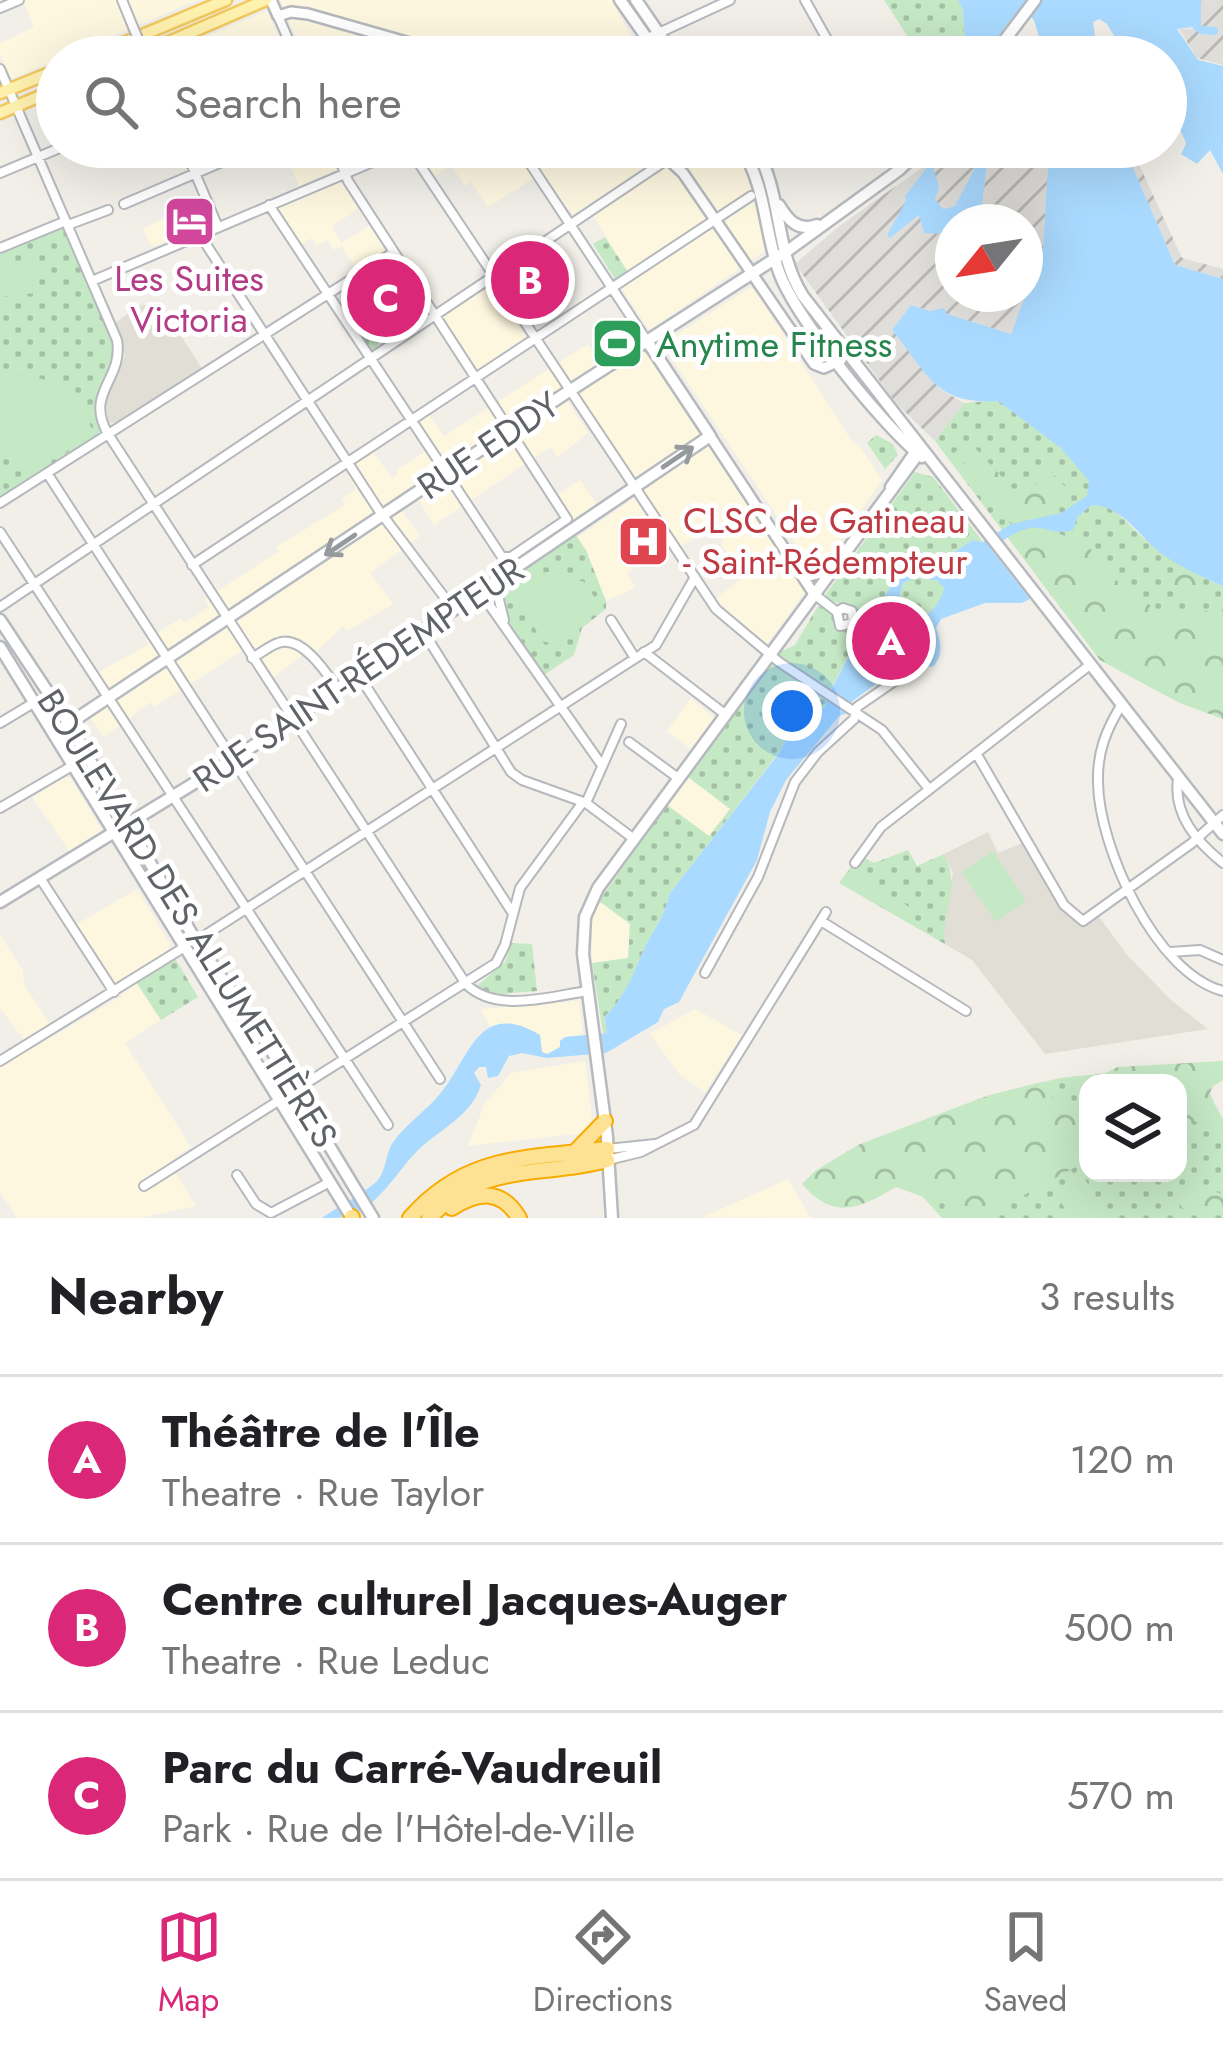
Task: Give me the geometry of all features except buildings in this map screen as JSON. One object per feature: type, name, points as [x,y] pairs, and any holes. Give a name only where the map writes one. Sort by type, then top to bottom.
[{"type":"highway","points":[[575,1152],[604,1121]]},
{"type":"highway","points":[[410,1218],[445,1186],[479,1167],[575,1152],[607,1155]]},
{"type":"highway","points":[[429,1218],[456,1195],[497,1175],[607,1155]]},
{"type":"highway","points":[[438,1218],[469,1198],[485,1194],[505,1201],[519,1218]]},
{"type":"main road","points":[[140,36],[226,0]]},
{"type":"main road","points":[[620,0],[650,36]]},
{"type":"main road","points":[[640,0],[650,36]]},
{"type":"main road","points":[[1008,36],[1035,0]]},
{"type":"main road","points":[[191,36],[272,6]]},
{"type":"main road","points":[[4,91],[36,78]]},
{"type":"main road","points":[[0,112],[36,98]]},
{"type":"main road","points":[[750,168],[780,256]]},
{"type":"main road","points":[[763,168],[790,220],[810,227],[832,219]]},
{"type":"main road","name":"RUE EDDY","points":[[68,724],[780,256],[893,168]]},
{"type":"main road","points":[[775,197],[785,285],[843,358],[871,405],[921,453],[988,530],[1220,824]]},
{"type":"main road","points":[[647,341],[710,436]]},
{"type":"main road","name":"RUE SAINT-RÉDEMPTEUR","points":[[2,897],[232,760],[509,574],[570,524],[710,436]]},
{"type":"main road","points":[[612,1218],[582,938],[585,917],[598,888],[921,453]]},
{"type":"main road","points":[[794,562],[817,576],[835,566]]},
{"type":"main road","name":"BOULEVARD DES ALLUMETTIÈRES","points":[[0,620],[68,724],[196,941],[372,1215]]},
{"type":"main road","name":"BOULEVARD DES ALLUMETTIÈRES","points":[[0,647],[352,1218]]},
{"type":"main road","points":[[62,745],[61,731],[68,724]]},
{"type":"street","points":[[0,8],[19,0]]},
{"type":"street","points":[[122,0],[137,36]]},
{"type":"street","points":[[650,36],[730,0]]},
{"type":"street","points":[[805,0],[825,36]]},
{"type":"street","points":[[272,6],[286,36]]},
{"type":"street","points":[[272,6],[385,36]]},
{"type":"street","points":[[0,69],[4,91],[16,106],[36,152]]},
{"type":"street","points":[[0,173],[36,158]]},
{"type":"street","points":[[43,168],[119,346],[116,367],[98,403],[99,417],[466,984],[482,997],[503,1001],[588,991]]},
{"type":"street","points":[[193,168],[218,227]]},
{"type":"street","points":[[124,204],[209,168]]},
{"type":"street","points":[[269,205],[505,559],[570,524],[343,168]]},
{"type":"street","points":[[92,281],[357,168]]},
{"type":"street","points":[[422,168],[720,613],[770,656],[882,730],[929,789]]},
{"type":"street","points":[[533,168],[647,341]]},
{"type":"street","points":[[0,607],[654,168]]},
{"type":"street","points":[[676,168],[814,364],[824,368],[843,358]]},
{"type":"street","points":[[192,565],[752,196]]},
{"type":"street","points":[[0,248],[108,210]]},
{"type":"street","points":[[200,235],[346,463],[454,610]]},
{"type":"street","points":[[0,503],[394,252]]},
{"type":"street","points":[[710,436],[814,595],[837,612]]},
{"type":"street","points":[[46,473],[440,1079]]},
{"type":"street","points":[[0,532],[388,1125]]},
{"type":"street","points":[[506,627],[497,592],[509,574]]},
{"type":"street","points":[[196,941],[658,643],[695,578]]},
{"type":"street","points":[[481,592],[602,764]]},
{"type":"street","points":[[610,620],[639,655],[726,715]]},
{"type":"street","points":[[423,631],[511,772],[585,802],[634,839]]},
{"type":"street","points":[[252,658],[279,642],[291,642],[318,662],[337,688]]},
{"type":"street","points":[[855,863],[877,830],[1090,664]]},
{"type":"street","points":[[358,674],[513,913]]},
{"type":"street","points":[[705,973],[758,877],[795,782],[818,752],[854,719],[857,707],[899,678]]},
{"type":"street","points":[[0,723],[37,701]]},
{"type":"street","points":[[1122,704],[1105,733],[1098,782],[1112,850],[1148,926],[1205,983],[1223,991]]},
{"type":"street","points":[[144,1186],[499,960],[520,888],[585,802],[621,724]]},
{"type":"street","points":[[629,742],[678,778]]},
{"type":"street","points":[[976,753],[1064,905],[1083,921],[1220,824]]},
{"type":"street","points":[[0,808],[74,765]]},
{"type":"street","points":[[1179,777],[1180,810],[1197,838],[1223,863]]},
{"type":"street","points":[[40,878],[114,992]]},
{"type":"street","points":[[607,1155],[657,1144],[696,1123],[824,916],[966,1011]]},
{"type":"street","points":[[0,1060],[183,948]]},
{"type":"street","points":[[1170,952],[1200,950],[1223,960]]},
{"type":"street","points":[[237,1175],[256,1204],[271,1213],[330,1182]]},
{"type":"shaded area","points":[[23,0],[198,0],[113,36],[36,36],[36,68],[11,79],[0,43],[34,27]]},
{"type":"shaded area","points":[[280,0],[612,0],[630,36],[295,36]]},
{"type":"shaded area","points":[[1200,0],[1223,0],[1223,65],[1197,58],[1179,29],[1200,28]]},
{"type":"shaded area","points":[[267,11],[278,36],[208,36]]},
{"type":"shaded area","points":[[291,168],[337,168],[337,169],[299,186]]},
{"type":"shaded area","points":[[453,168],[744,168],[756,199],[765,251],[649,330],[616,279],[627,271],[587,206],[573,215],[542,173],[488,207],[471,182],[465,186]]},
{"type":"shaded area","points":[[922,168],[974,168],[957,204],[935,204],[935,310],[911,305],[892,330],[940,389],[964,403],[935,441],[895,402],[795,264]]},
{"type":"shaded area","points":[[986,168],[1048,168],[1043,248],[1043,204],[982,204]]},
{"type":"shaded area","points":[[1133,168],[1141,168],[1182,258],[1223,269],[1223,279],[1175,265]]},
{"type":"shaded area","points":[[342,181],[358,209],[332,226],[341,243],[369,226],[387,253],[358,272],[342,246],[334,250],[327,240],[317,245],[312,238],[301,245],[278,208]]},
{"type":"shaded area","name":"Les Suites Victoria","points":[[201,203],[210,223],[152,247],[143,228]]},
{"type":"shaded area","points":[[491,283],[529,341],[478,374],[441,317]]},
{"type":"shaded area","points":[[749,288],[882,480],[823,565],[810,565],[662,344]]},
{"type":"shaded area","points":[[159,302],[203,370],[122,422],[108,423],[106,399],[125,356],[116,322],[140,306]]},
{"type":"shaded area","points":[[945,312],[1019,312],[1011,334]]},
{"type":"shaded area","points":[[588,344],[601,364],[561,391],[588,433],[558,457],[550,447],[434,525],[418,499],[401,510],[420,536],[370,573],[393,604],[347,631],[343,626],[314,654],[303,655],[272,678],[250,646],[154,707],[151,702],[104,737],[91,718],[116,701],[97,673],[149,644],[146,640],[181,618],[185,623],[209,607],[205,599],[345,505],[342,499],[356,489],[345,471],[373,452],[392,478],[425,451],[411,427],[429,415],[444,436]]},
{"type":"shaded area","points":[[644,351],[682,399],[807,589],[766,646],[716,599],[743,577],[721,545],[724,542],[714,525],[678,548],[578,393]]},
{"type":"shaded area","points":[[580,480],[598,506],[575,521],[557,495]]},
{"type":"shaded area","points":[[634,498],[665,546],[627,573],[635,588],[606,601],[577,538]]},
{"type":"shaded area","points":[[691,698],[714,718],[691,749],[667,731]]},
{"type":"shaded area","points":[[66,777],[101,829],[99,835],[70,852],[32,797]]},
{"type":"shaded area","points":[[688,777],[731,808],[709,837],[667,805]]},
{"type":"shaded area","points":[[988,832],[998,853],[1027,841],[1077,919],[1097,914],[1128,956],[1208,1029],[1045,1054],[972,960],[945,944],[943,926],[953,873],[944,854]]},
{"type":"shaded area","points":[[137,889],[170,944],[167,952],[131,975],[161,1020],[125,1043],[191,1147],[169,1162],[196,1206],[139,1218],[17,1218],[0,1192],[0,1067],[122,996],[77,924]]},
{"type":"shaded area","points":[[599,901],[630,924],[628,959],[592,963],[591,925]]},
{"type":"shaded area","points":[[0,935],[50,1025],[24,1040],[0,1008]]},
{"type":"shaded area","points":[[579,1001],[583,1035],[565,1037],[547,1055],[534,1033],[508,1024],[490,1026],[481,1009]]},
{"type":"shaded area","points":[[695,1009],[742,1035],[705,1092],[680,1075],[650,1034]]},
{"type":"shaded area","points":[[585,1061],[592,1120],[586,1133],[468,1146],[485,1103],[511,1073]]},
{"type":"shaded area","points":[[788,1179],[811,1218],[703,1217]]},
{"type":"green space","points":[[884,0],[958,0],[965,36],[907,36]]},
{"type":"green space","points":[[66,221],[119,346],[98,403],[108,434],[0,503],[0,248]]},
{"type":"green space","points":[[605,237],[628,272],[615,279],[593,244]]},
{"type":"green space","points":[[32,263],[36,293],[0,297],[0,267]]},
{"type":"green space","points":[[407,273],[411,279],[371,358],[344,316]]},
{"type":"green space","points":[[22,375],[68,392],[94,435],[32,472],[24,471],[0,436],[0,382]]},
{"type":"green space","points":[[998,400],[1062,449],[1085,473],[1102,505],[1174,560],[1223,586],[1223,681],[1180,703],[1100,660],[935,441],[964,403]]},
{"type":"green space","points":[[876,435],[893,444],[898,455],[885,469],[867,443]]},
{"type":"green space","points":[[976,449],[1015,491],[1035,486],[1050,470],[1067,489],[1052,515],[1011,524],[955,451]]},
{"type":"green space","points":[[915,472],[933,477],[983,542],[972,540],[939,563],[906,566],[865,629],[867,622],[851,607],[828,600],[826,594]]},
{"type":"green space","points":[[1045,528],[1090,546],[1098,566],[1139,594],[1159,620],[1175,610],[1179,615],[1223,609],[1223,719],[1180,703],[1100,660],[1008,537],[1019,530]]},
{"type":"green space","points":[[573,531],[586,550],[606,609],[582,628],[574,655],[541,677],[506,627],[498,587],[509,574]]},
{"type":"green space","points":[[1174,562],[1201,576],[1203,603],[1181,603],[1172,581]]},
{"type":"green space","points":[[553,571],[584,582],[602,608],[556,645],[542,641],[512,588],[530,575]]},
{"type":"green space","points":[[916,577],[938,581],[943,596],[901,654],[872,668],[861,660],[865,645],[895,614],[903,583]]},
{"type":"green space","points":[[818,606],[858,636],[826,706],[788,736],[670,893],[629,984],[605,1016],[607,1033],[603,1033],[592,963],[628,958],[630,924],[599,901],[667,805],[709,836],[730,809],[688,777],[782,651],[795,645]]},
{"type":"green space","points":[[908,850],[917,866],[944,854],[951,878],[945,944],[839,883],[860,855],[874,863]]},
{"type":"green space","points":[[993,851],[1026,901],[996,922],[962,872]]},
{"type":"green space","points":[[858,876],[916,911],[909,923],[850,888]]},
{"type":"green space","points":[[511,943],[532,944],[537,991],[488,995],[477,986],[505,962]]},
{"type":"green space","points":[[173,955],[198,997],[161,1020],[134,979]]},
{"type":"green space","points":[[1223,1061],[1223,1080],[1207,1090],[1223,1119],[1223,1218],[942,1218],[871,1140],[987,1096],[1079,1076],[1079,1182],[1187,1182],[1187,1074],[1098,1074]]},
{"type":"green space","points":[[1223,1061],[1223,1080],[1210,1093],[1223,1125],[1223,1141],[1208,1125],[1187,1120],[1187,1074],[1103,1074],[1118,1067]]},
{"type":"green space","points":[[1042,1082],[1059,1086],[1052,1096],[1054,1104],[1079,1116],[1079,1165],[982,1218],[941,1218],[945,1205],[938,1195],[926,1198],[896,1187],[844,1208],[823,1202],[802,1184],[858,1145],[987,1096]]},
{"type":"green space","points":[[1087,1182],[1108,1218],[1070,1218],[1057,1195]]},
{"type":"green space","points":[[1192,1185],[1223,1194],[1223,1215],[1192,1213],[1181,1207],[1177,1194]]},
{"type":"water","points":[[958,0],[1201,0],[1201,26],[1177,29],[1182,36],[1114,36],[1099,19],[1093,22],[1095,36],[1039,36],[1034,20],[1021,7],[1002,36],[965,36]]},
{"type":"water","points":[[1187,44],[1198,60],[1223,66],[1223,174],[1210,150],[1197,164],[1187,158]]},
{"type":"water","points":[[926,168],[933,168],[939,187],[935,199],[939,204],[935,204],[935,233],[924,233],[919,215],[890,238],[887,235],[905,196]]},
{"type":"water","points":[[974,168],[986,168],[982,204],[956,204]]},
{"type":"water","points":[[1048,168],[1133,168],[1175,265],[1223,279],[1223,586],[1169,559],[1121,516],[1103,507],[1092,505],[1078,516],[1073,530],[1030,528],[1003,540],[991,549],[1030,599],[985,603],[941,619],[936,628],[940,652],[934,666],[888,675],[850,703],[847,713],[839,716],[786,780],[770,812],[757,860],[679,1002],[664,1009],[658,1022],[606,1053],[547,1058],[522,1053],[509,1056],[498,1076],[488,1078],[486,1067],[479,1067],[474,1073],[481,1085],[470,1106],[417,1151],[379,1196],[350,1216],[322,1218],[376,1182],[394,1141],[440,1094],[489,1028],[519,1026],[540,1035],[542,1052],[547,1054],[560,1047],[565,1037],[607,1033],[605,1016],[628,984],[670,893],[788,736],[826,706],[857,639],[906,565],[939,563],[972,540],[983,542],[1011,524],[1061,513],[1087,496],[1089,481],[1062,449],[998,401],[960,398],[935,384],[892,330],[911,305],[1011,334],[1019,312],[1043,312]],"holes":[[[916,577],[938,581],[944,588],[912,629],[901,654],[871,668],[861,660],[875,631],[895,614],[903,583]]]},
{"type":"waterway","points":[[1191,21],[1201,30],[1214,31]]},
{"type":"place","name":"Les Suites Victoria","points":[[189,222]]},
{"type":"place","name":"Centre culturel Jacques-Auger","points":[[530,280]]},
{"type":"place","name":"Parc du Carré-Vaudreuil","points":[[386,298]]},
{"type":"place","name":"Anytime Fitness","points":[[617,344]]},
{"type":"place","name":"CLSC de Gatineau - Saint-Rédempteur","points":[[644,541]]},
{"type":"place","name":"Théâtre de l'Île","points":[[891,641]]}]
